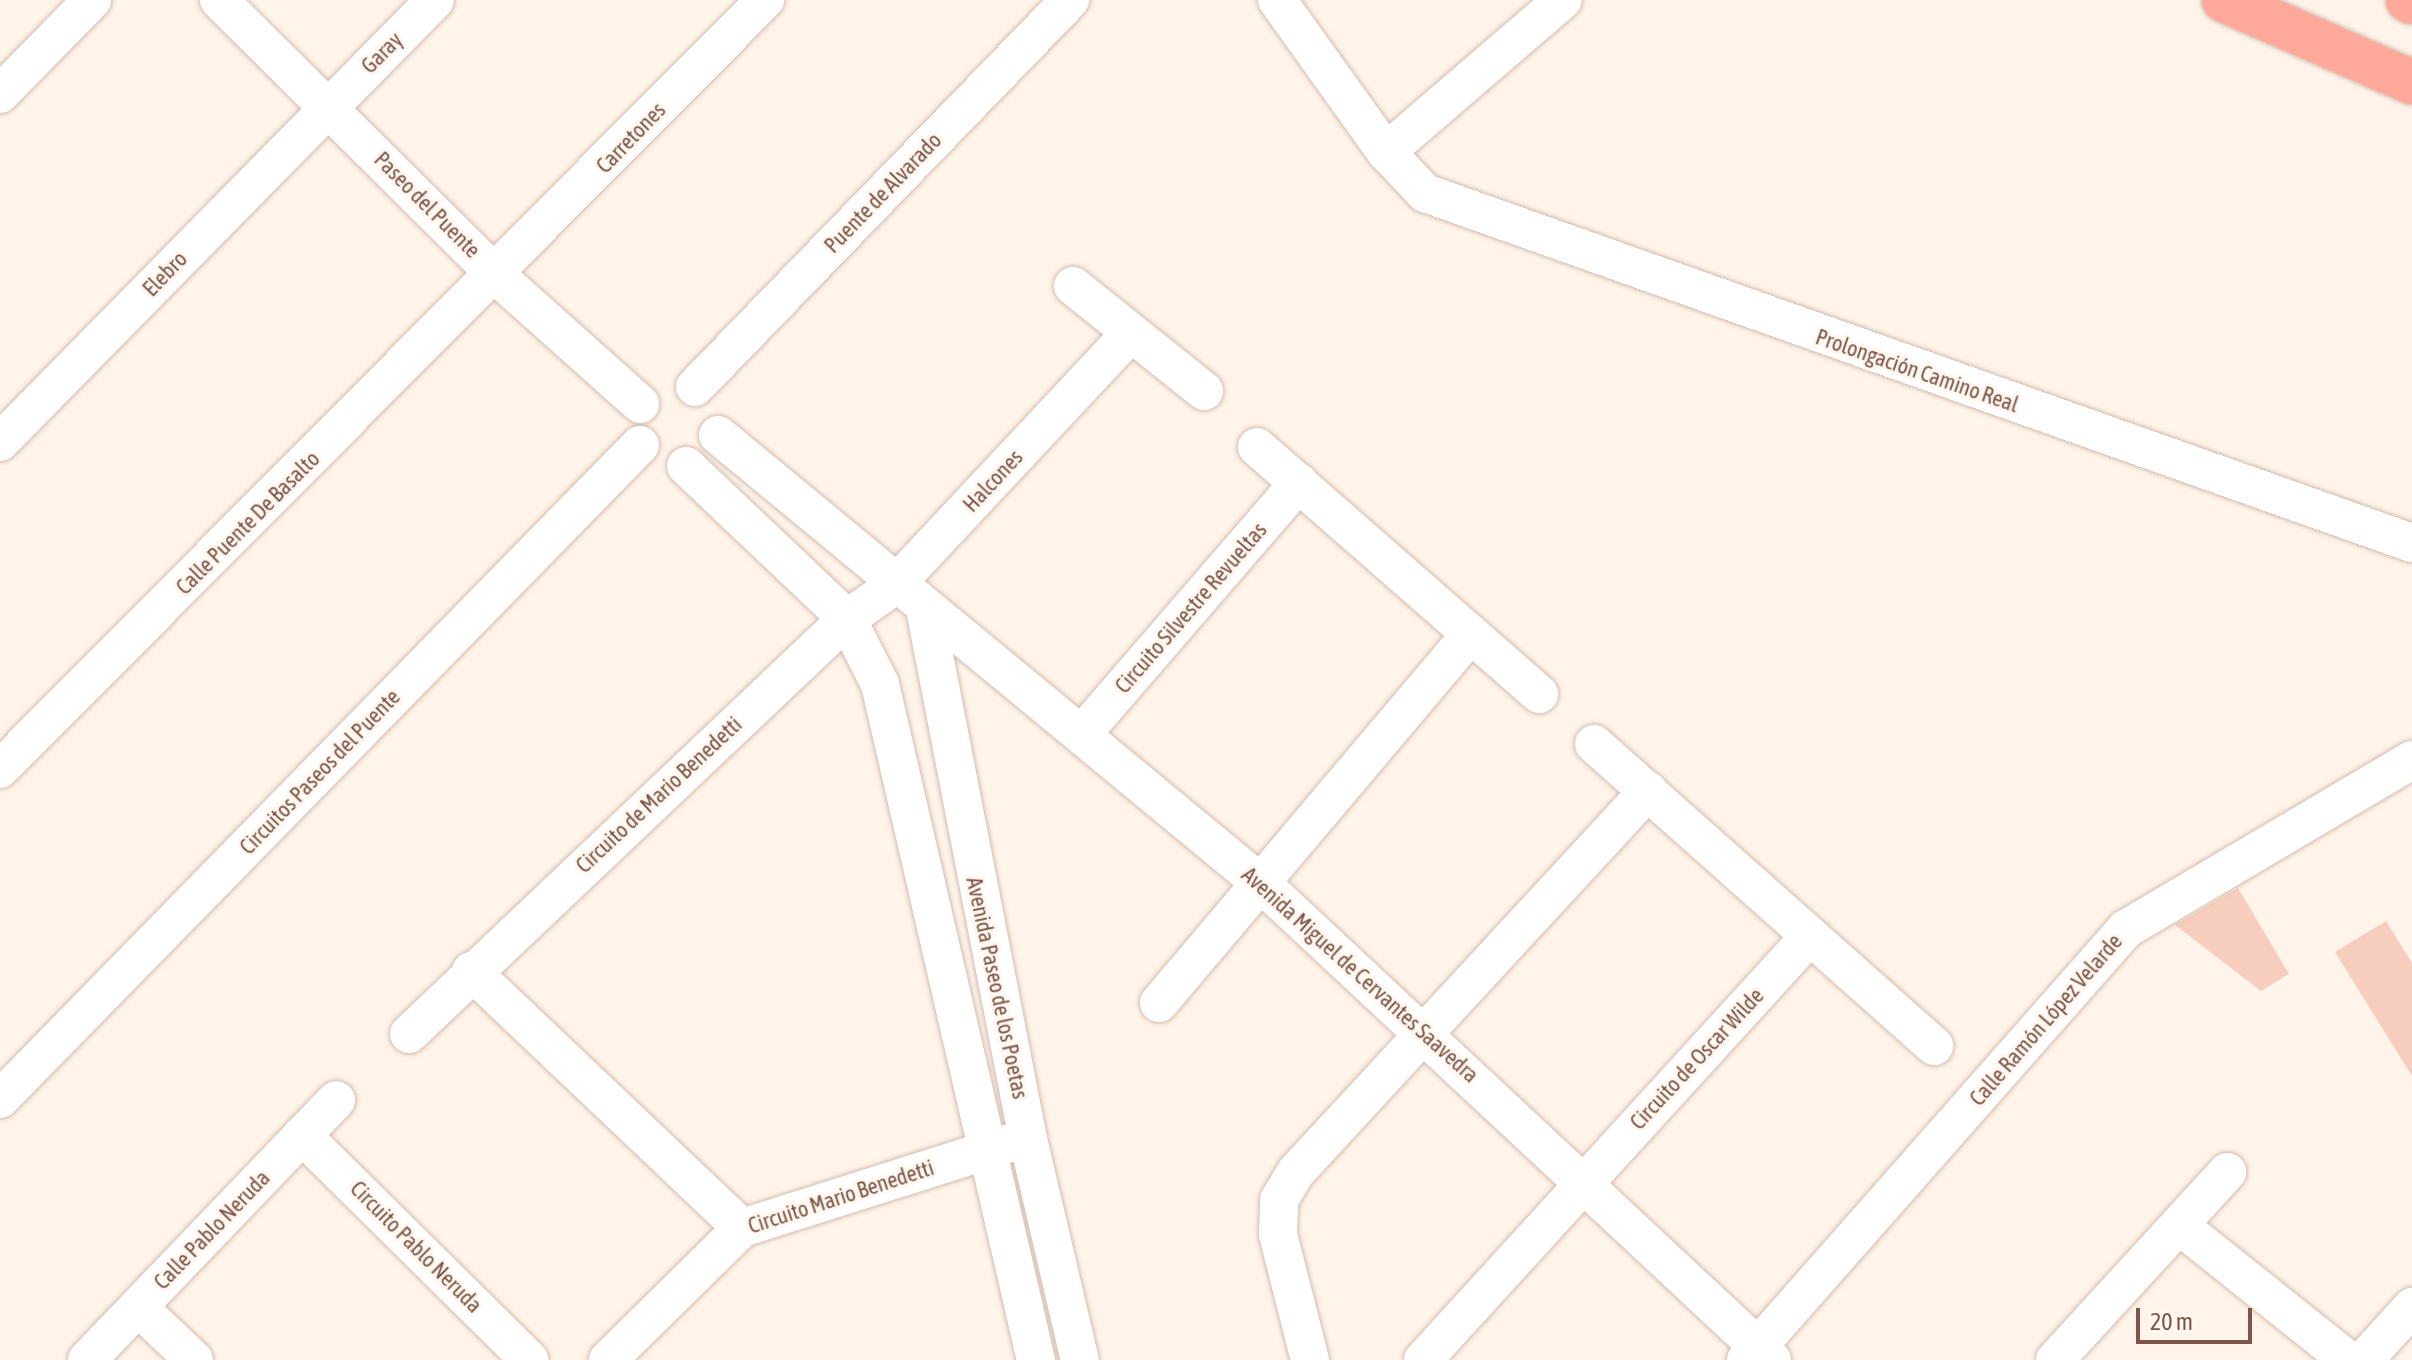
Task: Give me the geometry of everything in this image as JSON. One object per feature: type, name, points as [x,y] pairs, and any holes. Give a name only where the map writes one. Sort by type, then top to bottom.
[{"type":"highway","points":[[2224,0],[2412,82]]},
{"type":"street","points":[[0,94],[92,0]]},
{"type":"street","name":"Paseo del Puente","points":[[219,0],[330,106],[497,276],[640,404]]},
{"type":"street","name":"Garay","points":[[330,106],[435,0]]},
{"type":"street","name":"Carretones","points":[[497,276],[765,0]]},
{"type":"street","name":"Puente de Alvarado","points":[[695,387],[1070,0]]},
{"type":"street","points":[[1277,0],[1386,152],[1563,0]]},
{"type":"street","name":"Elebro","points":[[0,442],[330,106]]},
{"type":"street","name":"Prolongación Camino Real","points":[[1386,152],[1425,193],[2412,543]]},
{"type":"street","name":"Calle Puente De Basalto","points":[[0,769],[497,276]]},
{"type":"street","points":[[1073,286],[1204,391]]},
{"type":"street","name":"Halcones","points":[[853,631],[1131,333]]},
{"type":"street","points":[[664,385],[695,387],[716,407],[718,435],[707,455],[686,466],[660,464],[640,445],[640,404],[664,385]]},
{"type":"street","points":[[718,435],[926,614]]},
{"type":"street","name":"Circuitos Paseos del Puente","points":[[0,1099],[640,445]]},
{"type":"street","points":[[1257,447],[1539,694]]},
{"type":"street","points":[[686,466],[853,631]]},
{"type":"street","name":"Circuito Silvestre Revueltas","points":[[1082,734],[1299,483]]},
{"type":"street","name":"Avenida Paseo de los Poetas","points":[[926,614],[930,662],[1028,1139],[1080,1360]]},
{"type":"street","name":"Avenida Miguel de Cervantes Saavedra","points":[[926,614],[1082,734],[1263,885],[1584,1182],[1760,1355]]},
{"type":"street","name":"Avenida Paseo de los Poetas","points":[[853,631],[880,684],[1036,1360]]},
{"type":"street","name":"Circuito de Mario Benedetti","points":[[409,1034],[471,971],[853,631]]},
{"type":"street","points":[[1159,1003],[1263,885],[1471,634]]},
{"type":"street","points":[[880,684],[930,662]]},
{"type":"street","points":[[1594,744],[1934,1046]]},
{"type":"street","name":"Calle Ramón López Velarde","points":[[1760,1355],[2126,929],[2412,760]]},
{"type":"street","points":[[1310,1360],[1278,1234],[1279,1200],[1296,1172],[1648,791]]},
{"type":"street","name":"Circuito de Oscar Wilde","points":[[1423,1360],[1810,936]]},
{"type":"street","points":[[471,971],[742,1228]]},
{"type":"street","name":"Calle Pablo Neruda","points":[[87,1360],[336,1100]]},
{"type":"street","name":"Circuito Pablo Neruda","points":[[302,1135],[529,1360]]},
{"type":"street","name":"Circuito Mario Benedetti","points":[[608,1360],[742,1228],[1028,1139]]},
{"type":"street","points":[[2055,1360],[2227,1172]]},
{"type":"street","points":[[2180,1226],[2348,1360]]},
{"type":"street","points":[[138,1307],[194,1360]]},
{"type":"street","points":[[2364,1360],[2412,1307]]},
{"type":"building","points":[[2238,888],[2289,974],[2261,991],[2175,925]]},
{"type":"building","points":[[2386,921],[2412,963],[2412,1076],[2335,952]]}]
